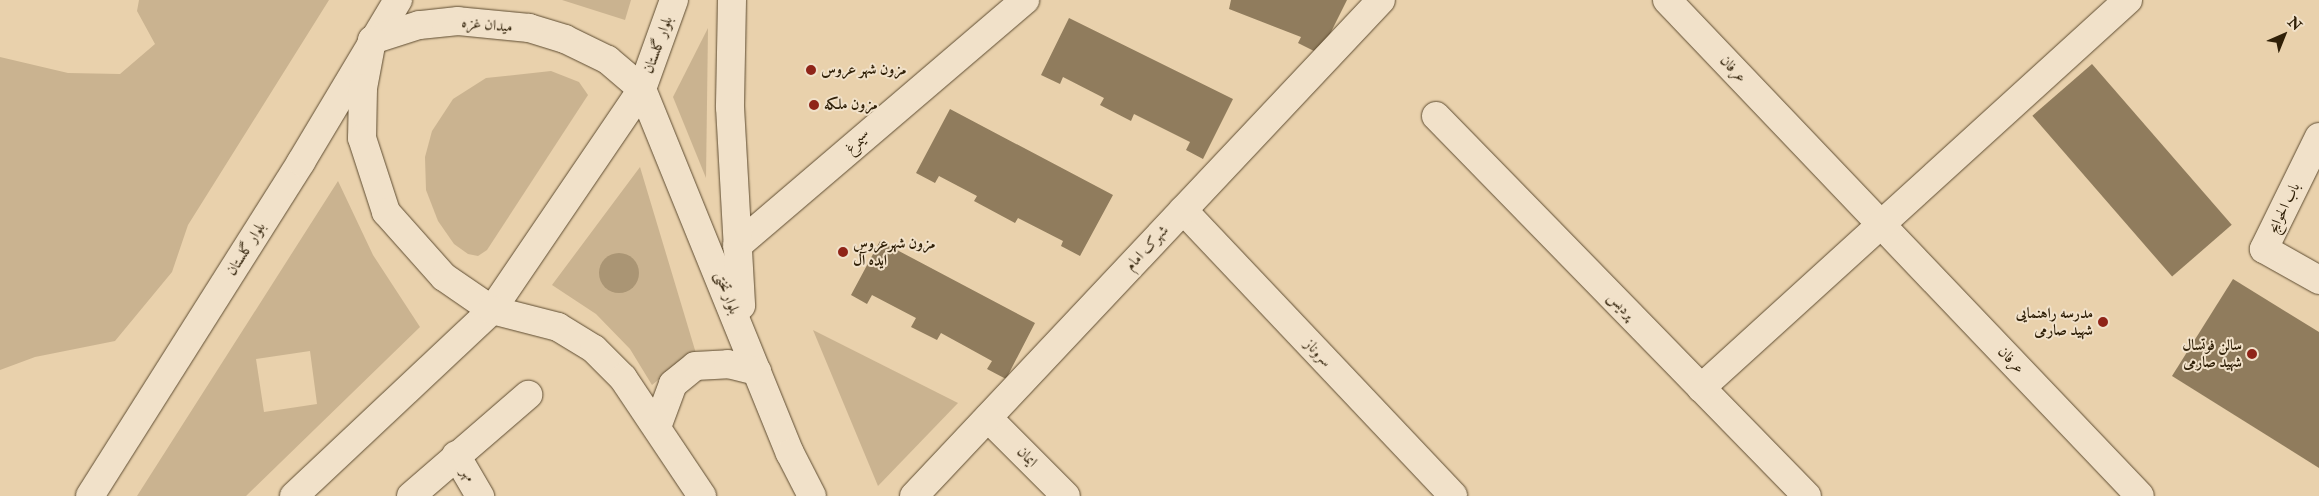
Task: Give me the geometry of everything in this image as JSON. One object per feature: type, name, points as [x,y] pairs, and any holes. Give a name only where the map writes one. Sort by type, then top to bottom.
[{"type":"street","name":"بلوار گلستان","points":[[90,496],[301,162],[372,40],[398,0]]},
{"type":"street","name":"بلوار گلستان","points":[[642,89],[674,0]]},
{"type":"street","points":[[732,0],[730,107],[742,332]]},
{"type":"street","name":"سیمرغ","points":[[737,246],[1025,0]]},
{"type":"street","name":"شهرک امام","points":[[914,496],[1380,0]]},
{"type":"street","name":"عرفان","points":[[1667,0],[2140,496]]},
{"type":"street","points":[[1701,388],[2128,0]]},
{"type":"street","name":"میدان غزه","points":[[372,40],[419,25],[458,22],[529,28],[608,60],[642,89]]},
{"type":"street","points":[[372,40],[363,88],[362,138],[386,212],[444,277],[492,310],[558,327],[594,349],[624,378],[702,496]]},
{"type":"street","points":[[294,496],[492,310],[642,89]]},
{"type":"street","name":"بلوار تختی","points":[[642,89],[758,371],[812,496]]},
{"type":"street","name":"پردیس","points":[[1436,116],[1807,496]]},
{"type":"street","name":"باب الحوایج","points":[[2319,137],[2264,249],[2319,280]]},
{"type":"street","name":"سروناز","points":[[1184,210],[1453,496]]},
{"type":"street","points":[[657,427],[673,384],[695,366],[728,364],[758,371]]},
{"type":"street","points":[[411,496],[456,455],[528,395]]},
{"type":"street","name":"ایمان","points":[[988,418],[1066,496]]},
{"type":"street","name":"مهر","points":[[456,455],[480,496]]},
{"type":"shaded area","points":[[139,0],[329,0],[188,225],[172,272],[115,341],[35,357],[0,370],[0,57],[68,73],[120,74],[155,44],[137,11]]},
{"type":"shaded area","points":[[562,0],[631,0],[625,20]]},
{"type":"shaded area","points":[[708,28],[706,178],[673,97]]},
{"type":"shaded area","points":[[551,71],[579,82],[588,95],[487,250],[478,256],[468,254],[454,244],[438,221],[426,190],[425,157],[432,131],[453,99],[486,78]]},
{"type":"shaded area","points":[[640,167],[698,360],[675,366],[652,385],[630,349],[596,314],[552,285]]},
{"type":"shaded area","points":[[338,181],[373,255],[420,327],[246,496],[137,496]],"holes":[[[310,351],[317,404],[264,412],[256,359]]]},
{"type":"shaded area","points":[[619,253],[633,259],[639,273],[633,287],[619,293],[605,287],[599,273],[605,259]]},
{"type":"shaded area","points":[[813,330],[958,403],[878,486]]},
{"type":"building","points":[[1231,0],[1347,0],[1320,54],[1298,43],[1301,37],[1229,9]]},
{"type":"building","points":[[1069,18],[1233,99],[1203,159],[1186,150],[1190,142],[1134,114],[1131,121],[1100,105],[1104,98],[1063,77],[1060,84],[1041,75]]},
{"type":"building","points":[[2092,64],[2232,225],[2172,277],[2032,116]]},
{"type":"building","points":[[950,109],[1113,195],[1080,256],[1061,246],[1063,241],[1018,218],[1015,223],[974,201],[977,196],[939,176],[935,183],[916,173]]},
{"type":"building","points":[[880,241],[1035,323],[1006,379],[987,369],[992,361],[941,333],[937,340],[911,327],[916,318],[872,295],[867,304],[851,295]]},
{"type":"building","name":"سالن فوتسال شهید صارمی","points":[[2233,279],[2319,332],[2319,468],[2172,376]]},
{"type":"place","name":"مزون شهر عروس","points":[[811,70]]},
{"type":"place","name":"مزون ملکه","points":[[814,105]]},
{"type":"place","name":"مزون شهرعروس ایده آل","points":[[843,252]]},
{"type":"place","name":"مدرسه راهنمایی شهید صارمی","points":[[2103,322]]},
{"type":"place","name":"سالن فوتسال شهید صارمی","points":[[2252,354]]}]
